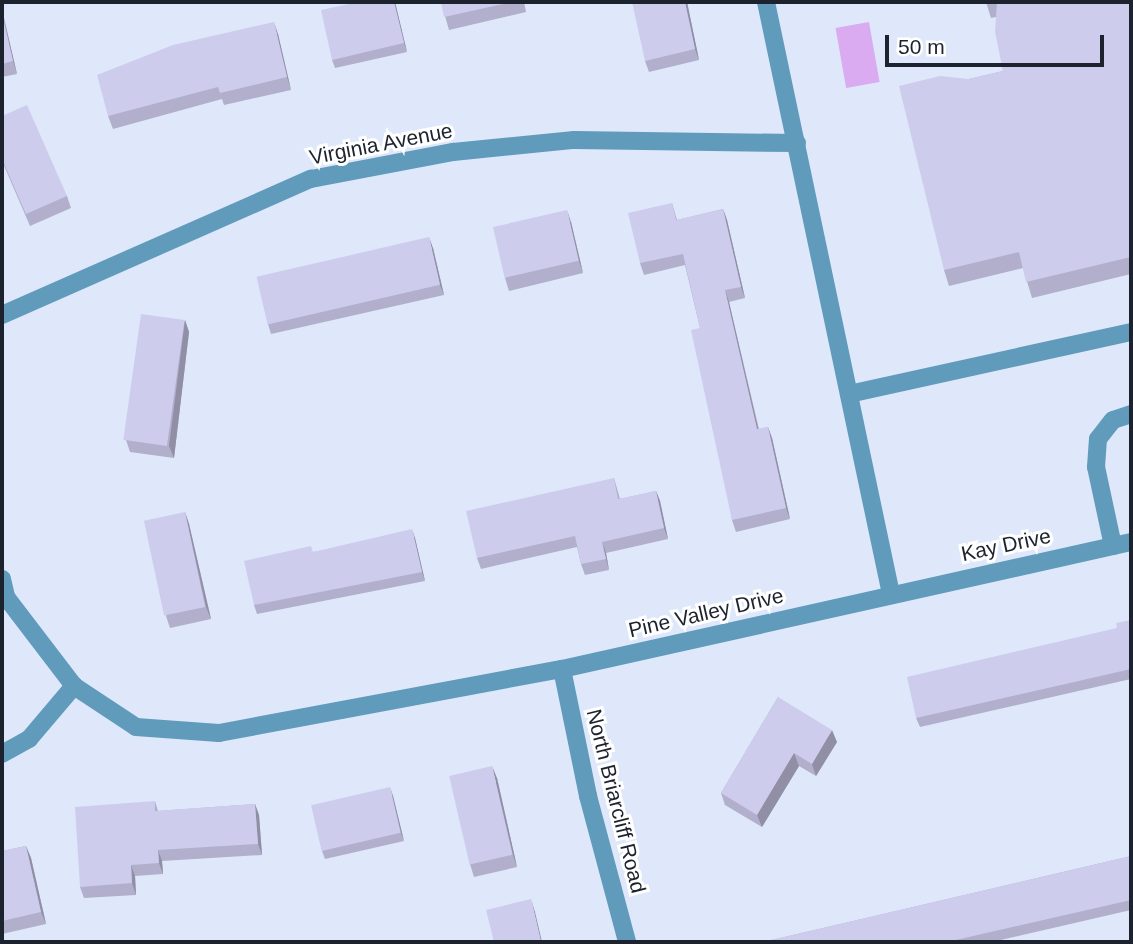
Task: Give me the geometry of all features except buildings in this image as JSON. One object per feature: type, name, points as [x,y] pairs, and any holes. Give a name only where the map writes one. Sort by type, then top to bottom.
[{"type":"street","points":[[766,2],[891,594]]},
{"type":"street","name":"Virginia Avenue","points":[[2,315],[311,179],[453,152],[574,140],[797,143]]},
{"type":"street","points":[[849,394],[1131,332]]},
{"type":"street","points":[[1113,546],[1097,467],[1098,439],[1113,421],[1131,414]]},
{"type":"street","name":"Kay Drive","points":[[891,594],[1131,542]]},
{"type":"street","name":"Pine Valley Drive","points":[[2,579],[6,597],[74,686],[136,727],[219,733],[339,714],[562,669],[891,594]]},
{"type":"street","name":"North Briarcliff Road","points":[[562,669],[588,796],[627,942]]},
{"type":"street","points":[[2,754],[29,739],[74,686]]},
{"type":"shaded area","points":[[869,22],[880,82],[846,88],[836,28]]}]
